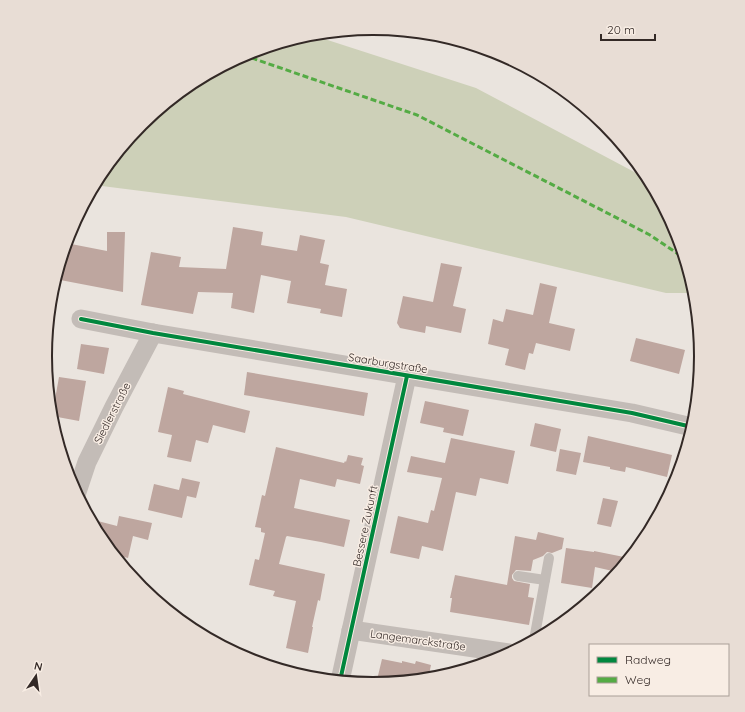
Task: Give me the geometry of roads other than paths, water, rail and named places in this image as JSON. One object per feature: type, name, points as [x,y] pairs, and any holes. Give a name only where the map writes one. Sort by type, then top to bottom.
[{"type":"street","name":"Saarburgstraße","points":[[81,319],[153,333],[632,413],[686,426]]},
{"type":"street","name":"Siedlerstraße","points":[[79,486],[107,420],[153,333]]},
{"type":"street","name":"Bessere Zukunft","points":[[341,675],[407,376]]},
{"type":"street","name":"Langemarckstraße","points":[[351,630],[498,651]]},
{"type":"lane","points":[[535,633],[549,558]]},
{"type":"lane","points":[[518,576],[545,580]]}]
